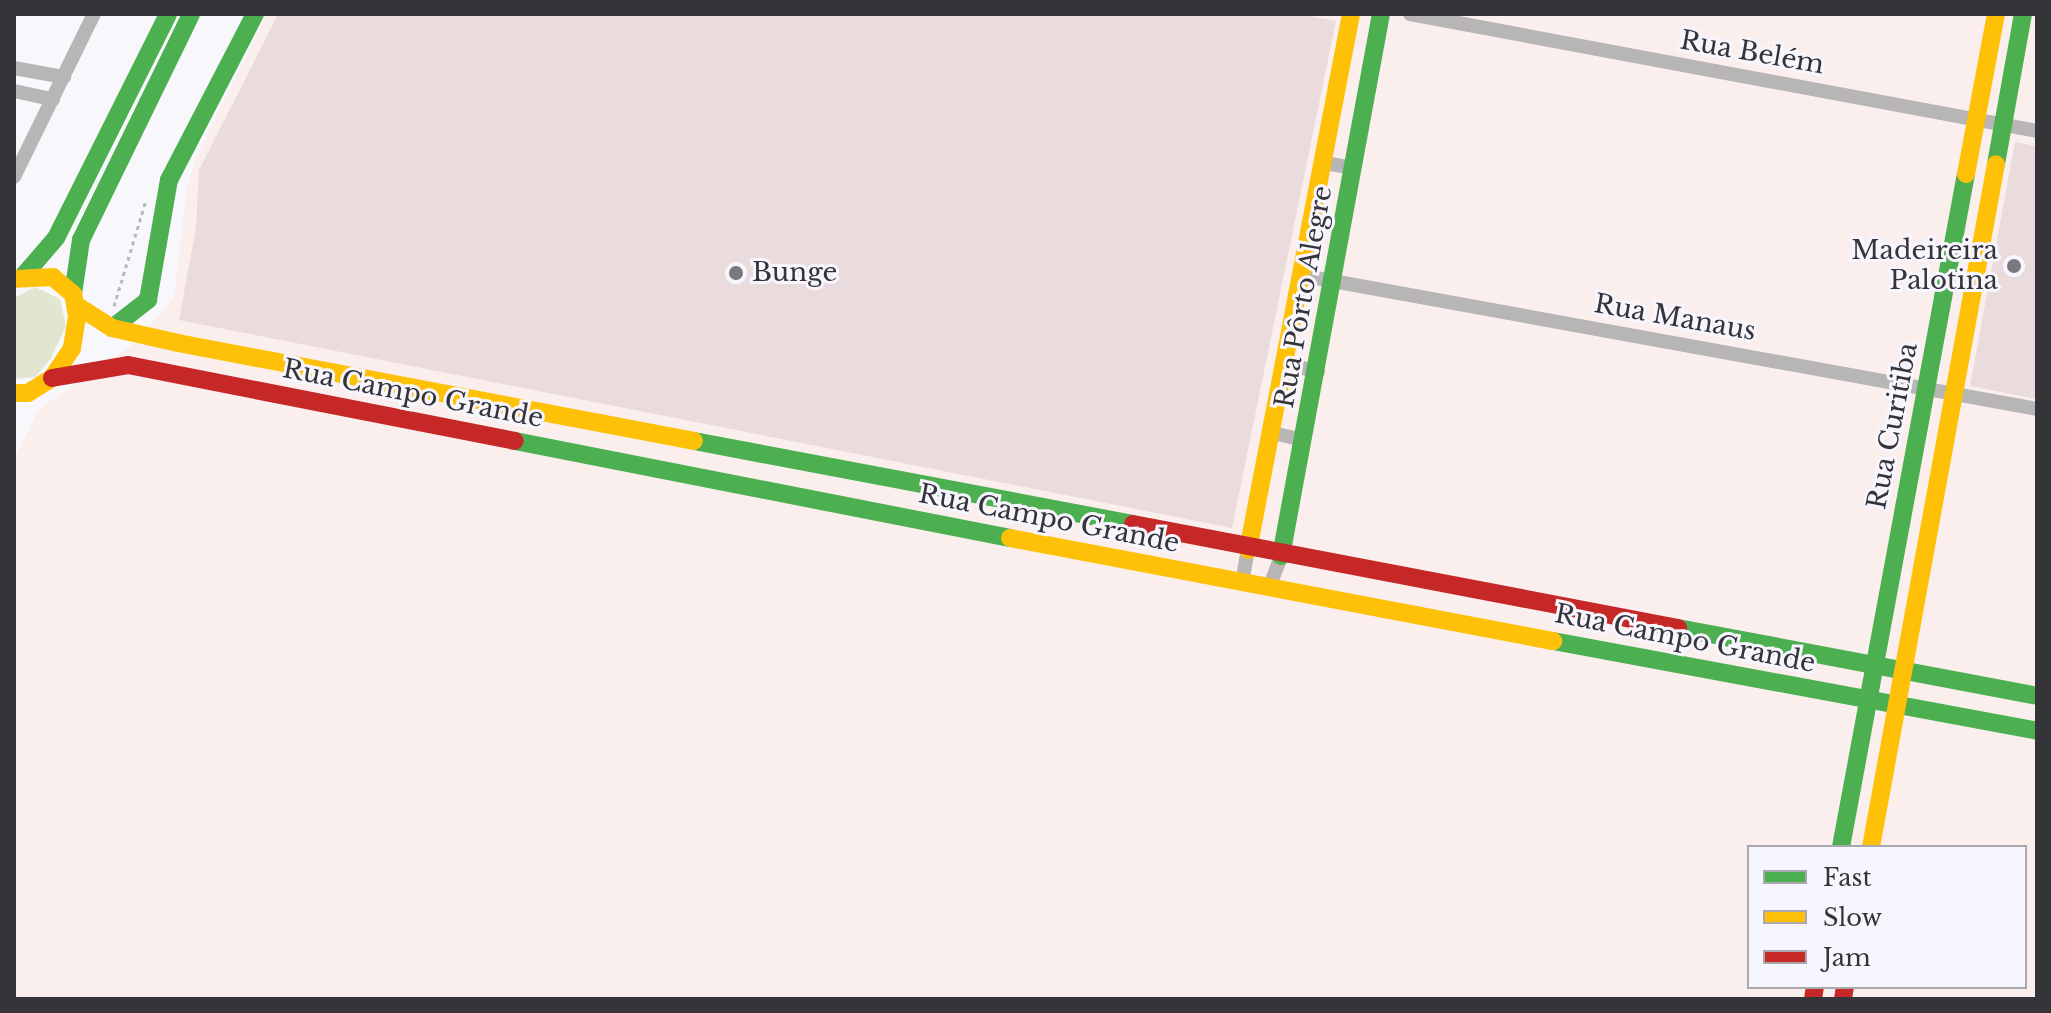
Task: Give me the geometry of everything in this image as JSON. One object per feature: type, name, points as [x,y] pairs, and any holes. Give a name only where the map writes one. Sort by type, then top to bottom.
[{"type":"street","points":[[14,177],[94,14]]},
{"type":"street","points":[[19,278],[56,238],[168,14]]},
{"type":"street","points":[[14,414],[21,393],[52,378],[72,348],[81,240],[191,14]]},
{"type":"street","points":[[112,328],[131,318],[148,300],[174,170],[255,14]]},
{"type":"street","name":"Rua Pôrto Alegre","points":[[1242,583],[1305,276],[1351,14]]},
{"type":"street","name":"Rua Pôrto Alegre","points":[[1269,588],[1281,556],[1318,372],[1381,14]]},
{"type":"street","name":"Rua Belém","points":[[1410,14],[2037,131]]},
{"type":"street","name":"Rua Curitiba","points":[[1841,845],[1996,14]]},
{"type":"street","name":"Rua Curitiba","points":[[1871,845],[2023,14]]},
{"type":"street","points":[[14,68],[64,77]]},
{"type":"street","points":[[14,91],[53,99]]},
{"type":"street","points":[[1325,163],[1354,168]]},
{"type":"street","name":"Rua Manaus","points":[[1305,276],[2037,409]]},
{"type":"street","name":"Rua Campo Grande","points":[[19,278],[53,277],[74,300],[112,328],[1248,550],[2037,696]]},
{"type":"street","points":[[1288,364],[1318,372]]},
{"type":"street","name":"Rua Campo Grande","points":[[52,378],[128,365],[1242,583],[2037,731]]},
{"type":"street","points":[[1273,433],[1304,440]]},
{"type":"street","points":[[1888,594],[1916,601]]},
{"type":"shaded area","points":[[267,14],[2037,14],[2037,999],[14,999],[14,459],[39,409],[136,342],[174,298],[187,186],[198,153]]},
{"type":"green space","points":[[35,287],[60,299],[66,326],[50,360],[35,377],[14,379],[14,298]]},
{"type":"building","name":"Bunge","points":[[278,14],[1298,14],[1336,21],[1232,528],[179,320],[196,227],[199,170]]},
{"type":"building","name":"Madeireira Palotina","points":[[2015,142],[2037,146],[2037,399],[1970,386]]},
{"type":"traffic: fast","points":[[24,275],[56,238],[168,14]]},
{"type":"traffic: fast","points":[[73,294],[81,240],[191,14]]},
{"type":"traffic: fast","points":[[112,328],[148,300],[169,180],[255,14]]},
{"type":"traffic: fast","points":[[1281,556],[1381,14]]},
{"type":"traffic: fast","points":[[1996,164],[2023,14]]},
{"type":"traffic: fast","points":[[1841,845],[1966,174]]},
{"type":"traffic: fast","points":[[515,441],[1010,538]]},
{"type":"traffic: fast","points":[[694,441],[1133,524]]},
{"type":"traffic: fast","points":[[1678,628],[2037,696]]},
{"type":"traffic: fast","points":[[1553,641],[2037,731]]},
{"type":"traffic: slow","points":[[1248,550],[1351,14]]},
{"type":"traffic: slow","points":[[1966,174],[1996,14]]},
{"type":"traffic: slow","points":[[1871,845],[1996,164]]},
{"type":"traffic: slow","points":[[14,393],[28,393],[52,378],[72,348],[77,316],[73,294],[53,277],[17,279]]},
{"type":"traffic: slow","points":[[76,305],[112,328],[178,343],[694,441]]},
{"type":"traffic: slow","points":[[1010,538],[1553,641]]},
{"type":"traffic: jam","points":[[52,378],[128,365],[515,441]]},
{"type":"traffic: jam","points":[[1133,524],[1678,628]]},
{"type":"traffic: jam","points":[[1813,999],[1815,989]]},
{"type":"traffic: jam","points":[[1843,999],[1845,989]]},
{"type":"place","name":"Madeireira Palotina","points":[[2014,266]]},
{"type":"place","name":"Bunge","points":[[736,273]]}]
